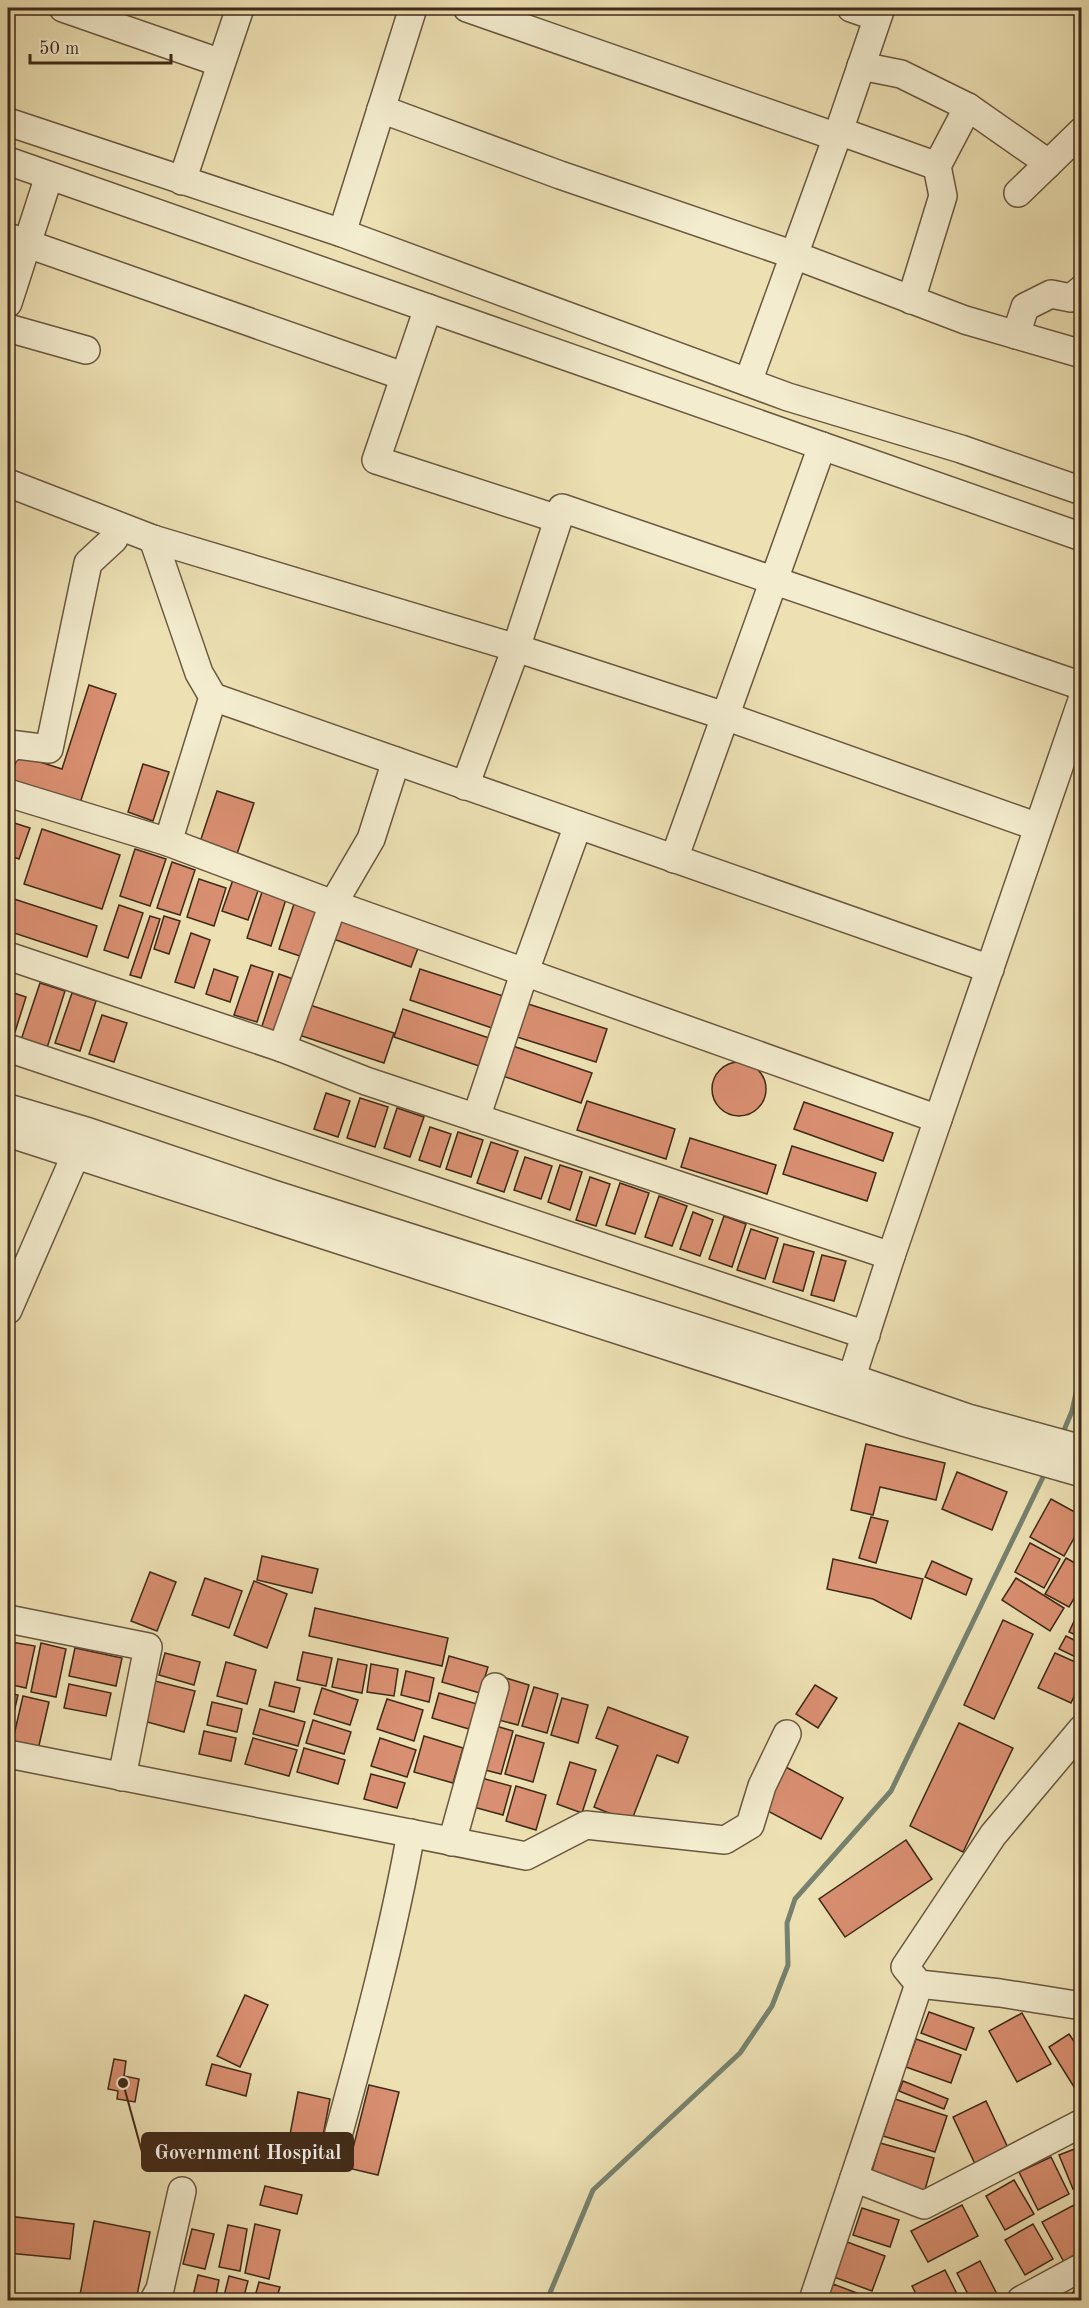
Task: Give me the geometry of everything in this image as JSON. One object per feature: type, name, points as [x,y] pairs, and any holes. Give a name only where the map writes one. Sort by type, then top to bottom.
[{"type":"street","points":[[63,8],[221,63]]},
{"type":"street","points":[[182,181],[240,8]]},
{"type":"street","points":[[342,234],[413,8]]},
{"type":"street","points":[[467,8],[937,166]]},
{"type":"street","points":[[748,382],[838,134],[879,12],[851,8]]},
{"type":"street","points":[[861,66],[901,74],[968,107],[1041,158],[1047,165]]},
{"type":"street","points":[[911,300],[943,196],[937,166],[968,107]]},
{"type":"street","points":[[381,109],[560,175],[794,255],[911,300],[1016,334],[1077,345]]},
{"type":"street","points":[[8,122],[342,234],[788,397],[961,449],[1082,491]]},
{"type":"street","points":[[1018,193],[1082,131]]},
{"type":"street","points":[[8,161],[1076,535],[1082,497]]},
{"type":"street","points":[[136,206],[148,170]]},
{"type":"street","points":[[8,303],[17,240],[49,176]]},
{"type":"street","points":[[265,251],[278,213]]},
{"type":"street","points":[[17,240],[403,376]]},
{"type":"street","points":[[1016,334],[1025,307],[1051,294],[1078,302]]},
{"type":"street","points":[[428,308],[376,460],[558,519]]},
{"type":"street","points":[[8,328],[86,350]]},
{"type":"street","points":[[674,859],[822,446]]},
{"type":"street","points":[[8,483],[153,539],[516,648],[725,716],[1038,827]]},
{"type":"street","points":[[465,786],[516,648],[562,508],[774,580],[1081,699],[848,1390]]},
{"type":"street","points":[[8,750],[9,744],[49,748],[88,563],[114,539],[118,526]]},
{"type":"street","points":[[153,539],[199,673],[213,697],[990,969]]},
{"type":"street","points":[[168,842],[213,697]]},
{"type":"street","points":[[282,1048],[333,904],[371,839],[396,761]]},
{"type":"street","points":[[8,793],[168,842],[333,904],[938,1119]]},
{"type":"street","points":[[476,1118],[525,971],[578,825]]},
{"type":"street","points":[[8,956],[282,1048],[366,1081],[891,1257]]},
{"type":"street","points":[[8,1048],[866,1335]]},
{"type":"street","points":[[8,1108],[89,1132],[848,1390],[903,1422],[1082,1473]]},
{"type":"street","points":[[8,1133],[848,1390],[968,1418],[1082,1449]]},
{"type":"street","points":[[8,1310],[76,1154]]},
{"type":"street","points":[[8,1619],[148,1647],[122,1777]]},
{"type":"street","points":[[452,1842],[495,1687]]},
{"type":"street","points":[[1082,1729],[993,1835],[905,1968],[919,1983],[1082,2006]]},
{"type":"street","points":[[8,1754],[526,1856],[586,1825],[725,1840],[750,1825],[762,1786],[787,1734]]},
{"type":"street","points":[[339,2132],[377,1993],[399,1900],[411,1833]]},
{"type":"street","points":[[813,2301],[919,1983]]},
{"type":"street","points":[[854,2178],[924,2205],[1082,2124]]},
{"type":"street","points":[[154,2301],[160,2289],[182,2191]]},
{"type":"street","points":[[1021,2301],[1082,2267]]},
{"type":"building","points":[[89,685],[116,694],[80,803],[10,780],[18,755],[62,769]]},
{"type":"building","points":[[143,764],[169,772],[153,821],[128,812]]},
{"type":"building","points":[[217,791],[254,803],[237,854],[200,842]]},
{"type":"building","points":[[8,821],[30,828],[19,859],[8,855]]},
{"type":"building","points":[[42,829],[120,855],[102,909],[24,884]]},
{"type":"building","points":[[135,849],[166,859],[150,906],[120,896]]},
{"type":"building","points":[[172,862],[195,870],[180,915],[157,908]]},
{"type":"building","points":[[235,874],[261,882],[248,920],[222,911]]},
{"type":"building","points":[[199,879],[226,888],[214,926],[187,917]]},
{"type":"building","points":[[264,886],[288,893],[271,946],[247,938]]},
{"type":"building","points":[[11,898],[97,926],[87,957],[8,931],[8,908]]},
{"type":"building","points":[[296,898],[320,906],[303,957],[279,949]]},
{"type":"building","points":[[119,905],[143,913],[128,958],[104,950]]},
{"type":"building","points":[[338,911],[421,940],[411,967],[328,937]]},
{"type":"building","points":[[150,916],[160,919],[141,978],[130,975]]},
{"type":"building","points":[[164,916],[180,921],[169,954],[154,949]]},
{"type":"building","points":[[191,933],[210,940],[194,988],[175,982]]},
{"type":"building","points":[[251,965],[273,972],[257,1022],[234,1015]]},
{"type":"building","points":[[214,969],[238,977],[230,1002],[206,994]]},
{"type":"building","points":[[420,969],[503,996],[492,1028],[410,1000]]},
{"type":"building","points":[[279,974],[296,980],[278,1035],[261,1029]]},
{"type":"building","points":[[40,983],[65,991],[46,1051],[20,1043]]},
{"type":"building","points":[[8,991],[26,997],[15,1032],[8,1030]]},
{"type":"building","points":[[72,993],[96,1001],[80,1051],[55,1043]]},
{"type":"building","points":[[525,1003],[607,1029],[596,1062],[514,1036]]},
{"type":"building","points":[[307,1004],[394,1033],[384,1063],[296,1034]]},
{"type":"building","points":[[403,1009],[492,1039],[482,1067],[394,1037]]},
{"type":"building","points":[[102,1015],[127,1023],[114,1062],[89,1054]]},
{"type":"building","points":[[507,1044],[592,1073],[581,1103],[497,1074]]},
{"type":"building","points":[[734,1062],[744,1062],[754,1066],[762,1074],[766,1089],[762,1104],[754,1112],[744,1116],[734,1116],[724,1112],[716,1104],[712,1094],[712,1084],[716,1074],[724,1066]]},
{"type":"building","points":[[326,1093],[350,1101],[338,1137],[314,1129]]},
{"type":"building","points":[[360,1098],[388,1107],[375,1147],[347,1138]]},
{"type":"building","points":[[587,1101],[675,1129],[666,1159],[577,1130]]},
{"type":"building","points":[[804,1102],[893,1133],[883,1161],[794,1129]]},
{"type":"building","points":[[397,1108],[424,1117],[410,1157],[384,1148]]},
{"type":"building","points":[[430,1127],[451,1134],[440,1167],[419,1160]]},
{"type":"building","points":[[458,1132],[483,1140],[471,1177],[446,1169]]},
{"type":"building","points":[[690,1138],[776,1165],[767,1194],[681,1167]]},
{"type":"building","points":[[491,1142],[518,1151],[504,1192],[477,1183]]},
{"type":"building","points":[[792,1146],[876,1173],[867,1201],[783,1174]]},
{"type":"building","points":[[525,1157],[552,1166],[541,1199],[514,1190]]},
{"type":"building","points":[[560,1165],[582,1172],[570,1210],[548,1202]]},
{"type":"building","points":[[590,1177],[610,1184],[596,1226],[576,1220]]},
{"type":"building","points":[[620,1183],[649,1193],[635,1234],[606,1225]]},
{"type":"building","points":[[659,1196],[687,1206],[672,1246],[645,1237]]},
{"type":"building","points":[[693,1212],[713,1220],[700,1256],[680,1249]]},
{"type":"building","points":[[724,1216],[746,1224],[732,1267],[709,1259]]},
{"type":"building","points":[[751,1229],[778,1238],[765,1279],[737,1270]]},
{"type":"building","points":[[784,1244],[814,1252],[803,1291],[773,1282]]},
{"type":"building","points":[[822,1255],[846,1261],[834,1301],[811,1295]]},
{"type":"building","points":[[866,1444],[945,1463],[936,1500],[880,1487],[873,1515],[851,1510]]},
{"type":"building","points":[[957,1472],[1007,1492],[992,1530],[942,1509]]},
{"type":"building","points":[[1051,1499],[1082,1516],[1082,1524],[1064,1556],[1030,1537]]},
{"type":"building","points":[[871,1517],[888,1521],[876,1563],[859,1558]]},
{"type":"building","points":[[1030,1543],[1060,1559],[1044,1588],[1015,1572]]},
{"type":"building","points":[[262,1556],[318,1569],[312,1593],[257,1580]]},
{"type":"building","points":[[1066,1558],[1082,1567],[1082,1585],[1069,1607],[1045,1594]]},
{"type":"building","points":[[833,1559],[923,1579],[911,1619],[873,1599],[827,1589]]},
{"type":"building","points":[[932,1561],[972,1579],[966,1595],[925,1577]]},
{"type":"building","points":[[150,1572],[176,1582],[157,1631],[131,1621]]},
{"type":"building","points":[[205,1578],[242,1591],[229,1628],[192,1615]]},
{"type":"building","points":[[1016,1578],[1064,1608],[1050,1631],[1002,1600]]},
{"type":"building","points":[[254,1581],[287,1594],[267,1648],[234,1635]]},
{"type":"building","points":[[315,1608],[448,1638],[442,1666],[309,1636]]},
{"type":"building","points":[[1079,1611],[1082,1612],[1082,1638],[1069,1632]]},
{"type":"building","points":[[1003,1620],[1033,1634],[994,1719],[964,1705]]},
{"type":"building","points":[[1066,1636],[1082,1644],[1082,1660],[1059,1649]]},
{"type":"building","points":[[11,1642],[35,1646],[26,1688],[8,1684],[8,1657]]},
{"type":"building","points":[[41,1643],[66,1649],[56,1697],[31,1692]]},
{"type":"building","points":[[75,1648],[122,1658],[116,1686],[69,1676]]},
{"type":"building","points":[[303,1652],[332,1658],[326,1686],[297,1680]]},
{"type":"building","points":[[165,1653],[200,1662],[194,1685],[159,1675]]},
{"type":"building","points":[[1055,1653],[1082,1665],[1082,1679],[1071,1703],[1038,1688]]},
{"type":"building","points":[[449,1656],[488,1667],[480,1693],[442,1682]]},
{"type":"building","points":[[338,1659],[367,1665],[362,1693],[332,1687]]},
{"type":"building","points":[[226,1662],[256,1670],[247,1704],[217,1696]]},
{"type":"building","points":[[371,1664],[398,1669],[394,1696],[367,1692]]},
{"type":"building","points":[[406,1671],[434,1678],[429,1702],[401,1695]]},
{"type":"building","points":[[506,1678],[529,1685],[518,1725],[495,1719]]},
{"type":"building","points":[[151,1680],[195,1691],[184,1732],[140,1720]]},
{"type":"building","points":[[275,1682],[300,1688],[294,1712],[269,1706]]},
{"type":"building","points":[[69,1684],[111,1693],[106,1716],[64,1708]]},
{"type":"building","points":[[815,1685],[837,1698],[818,1728],[796,1714]]},
{"type":"building","points":[[534,1687],[558,1694],[547,1733],[522,1726]]},
{"type":"building","points":[[322,1688],[358,1700],[350,1725],[314,1714]]},
{"type":"building","points":[[8,1693],[18,1695],[8,1738]]},
{"type":"building","points":[[439,1693],[477,1704],[469,1729],[432,1718]]},
{"type":"building","points":[[23,1696],[49,1702],[37,1754],[11,1748]]},
{"type":"building","points":[[562,1698],[588,1705],[578,1743],[551,1735]]},
{"type":"building","points":[[387,1699],[423,1710],[414,1741],[377,1729]]},
{"type":"building","points":[[212,1702],[242,1709],[237,1732],[207,1725]]},
{"type":"building","points":[[608,1707],[688,1737],[678,1763],[657,1755],[631,1822],[594,1807],[618,1746],[596,1738]]},
{"type":"building","points":[[260,1709],[305,1722],[298,1746],[253,1734]]},
{"type":"building","points":[[313,1720],[351,1732],[344,1754],[306,1743]]},
{"type":"building","points":[[959,1723],[1013,1748],[963,1852],[910,1826]]},
{"type":"building","points":[[489,1724],[513,1731],[501,1774],[477,1768]]},
{"type":"building","points":[[204,1731],[236,1738],[231,1761],[199,1754]]},
{"type":"building","points":[[516,1735],[544,1743],[533,1782],[505,1774]]},
{"type":"building","points":[[424,1736],[463,1748],[453,1783],[414,1772]]},
{"type":"building","points":[[253,1738],[297,1750],[289,1776],[245,1764]]},
{"type":"building","points":[[380,1738],[416,1750],[407,1777],[371,1766]]},
{"type":"building","points":[[304,1748],[345,1760],[338,1784],[297,1772]]},
{"type":"building","points":[[570,1762],[596,1770],[582,1813],[557,1804]]},
{"type":"building","points":[[784,1766],[843,1798],[821,1839],[762,1808]]},
{"type":"building","points":[[371,1774],[405,1783],[397,1808],[364,1799]]},
{"type":"building","points":[[474,1776],[511,1786],[503,1815],[466,1805]]},
{"type":"building","points":[[516,1786],[546,1795],[536,1830],[506,1821]]},
{"type":"building","points":[[906,1840],[932,1879],[845,1937],[819,1899]]},
{"type":"building","points":[[245,1995],[268,2005],[240,2067],[217,2056]]},
{"type":"building","points":[[929,2012],[974,2028],[966,2050],[921,2033]]},
{"type":"building","points":[[1022,2013],[1051,2064],[1017,2082],[989,2031]]},
{"type":"building","points":[[1069,2034],[1082,2053],[1082,2082],[1074,2087],[1049,2047]]},
{"type":"building","points":[[916,2039],[961,2055],[951,2083],[906,2067]]},
{"type":"building","points":[[114,2059],[126,2061],[124,2076],[139,2079],[135,2102],[117,2099],[118,2091],[108,2089]]},
{"type":"building","points":[[212,2064],[251,2074],[246,2096],[206,2085]]},
{"type":"building","points":[[903,2081],[948,2099],[944,2109],[899,2091]]},
{"type":"building","points":[[369,2085],[399,2092],[378,2175],[348,2168]]},
{"type":"building","points":[[298,2092],[330,2099],[321,2146],[289,2140]]},
{"type":"building","points":[[895,2099],[947,2116],[935,2152],[883,2136]]},
{"type":"building","points":[[986,2101],[1009,2150],[976,2166],[953,2117]]},
{"type":"building","points":[[880,2143],[934,2158],[924,2193],[870,2178]]},
{"type":"building","points":[[1082,2146],[1082,2186],[1073,2189],[1059,2155]]},
{"type":"building","points":[[1051,2157],[1069,2194],[1038,2210],[1019,2172]]},
{"type":"building","points":[[1014,2180],[1034,2214],[1005,2230],[986,2196]]},
{"type":"building","points":[[265,2186],[302,2195],[297,2214],[260,2205]]},
{"type":"building","points":[[962,2205],[978,2236],[928,2262],[911,2231]]},
{"type":"building","points":[[1074,2205],[1082,2220],[1082,2252],[1064,2262],[1042,2222]]},
{"type":"building","points":[[862,2208],[899,2220],[890,2247],[853,2235]]},
{"type":"building","points":[[8,2216],[74,2224],[70,2259],[8,2253]]},
{"type":"building","points":[[94,2221],[150,2232],[136,2300],[79,2300]]},
{"type":"building","points":[[255,2224],[280,2230],[269,2279],[245,2273]]},
{"type":"building","points":[[1033,2224],[1053,2259],[1025,2275],[1005,2240]]},
{"type":"building","points":[[228,2225],[247,2229],[240,2271],[219,2267]]},
{"type":"building","points":[[192,2229],[214,2234],[205,2269],[183,2264]]},
{"type":"building","points":[[847,2242],[885,2256],[872,2291],[834,2277]]},
{"type":"building","points":[[980,2261],[999,2298],[971,2300],[957,2273]]},
{"type":"building","points":[[945,2270],[960,2300],[919,2300],[912,2286]]},
{"type":"building","points":[[198,2275],[219,2280],[215,2300],[192,2300]]},
{"type":"building","points":[[229,2276],[248,2281],[243,2300],[223,2300]]},
{"type":"building","points":[[259,2282],[280,2287],[276,2300],[254,2300]]},
{"type":"building","points":[[833,2284],[870,2298],[869,2300],[827,2300]]},
{"type":"building","points":[[1077,2287],[1082,2291],[1082,2300],[1067,2300]]},
{"type":"waterway","points":[[1062,1435],[1072,1411],[1082,1367]]},
{"type":"waterway","points":[[547,2300],[593,2190],[740,2053],[772,2006],[788,1965],[787,1923],[795,1899],[891,1791],[1046,1471]]},
{"type":"place","name":"Government Hospital","points":[[123,2083]]}]
